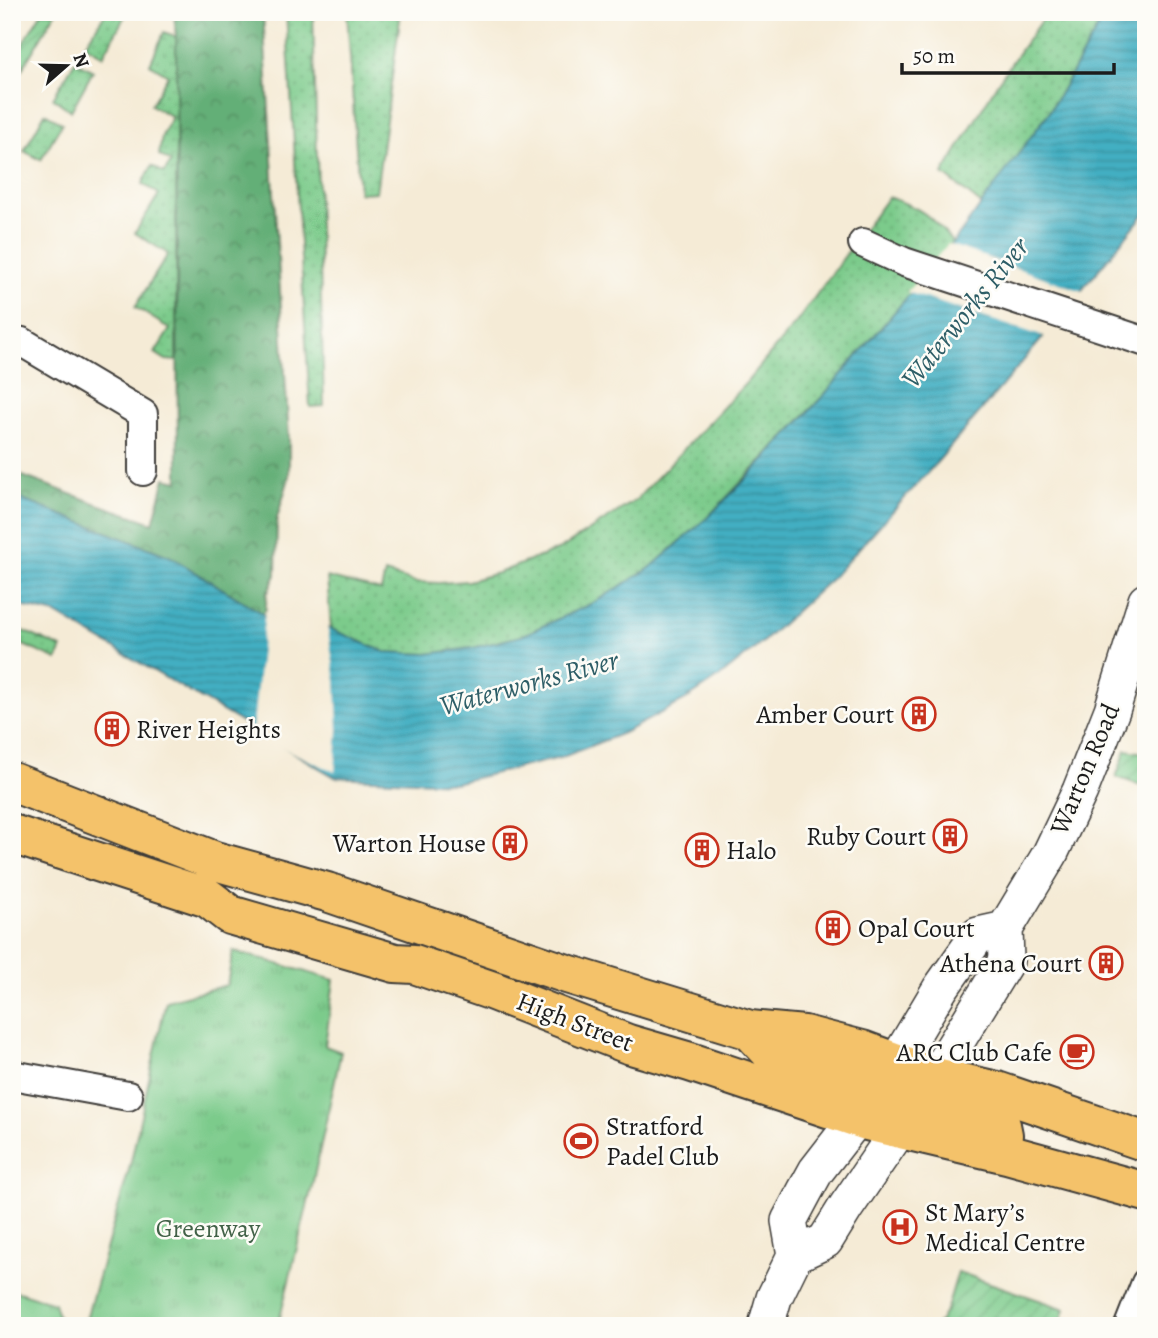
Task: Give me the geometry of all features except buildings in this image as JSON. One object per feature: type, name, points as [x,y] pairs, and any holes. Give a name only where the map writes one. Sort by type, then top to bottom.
[{"type":"main road","name":"High Street","points":[[12,782],[215,861],[327,892],[541,966],[750,1030],[777,1059],[918,1102],[997,1091],[1146,1142]]},
{"type":"main road","name":"High Street","points":[[12,834],[208,898],[230,915],[395,963],[414,964],[493,991],[628,1044],[877,1090]]},
{"type":"main road","points":[[877,1090],[1001,1125],[1007,1154],[1146,1192]]},
{"type":"street","points":[[863,243],[904,262],[1146,342]]},
{"type":"street","points":[[12,340],[22,342],[143,414],[143,471]]},
{"type":"street","name":"Warton Road","points":[[795,1255],[825,1241],[970,1022],[1006,961],[1005,929],[1049,853],[1080,791],[1112,710],[1146,601]]},
{"type":"street","points":[[766,1326],[774,1298],[795,1255],[789,1221],[816,1171],[877,1090],[978,934],[1005,929]]},
{"type":"street","points":[[12,1075],[128,1096]]},
{"type":"street","points":[[1129,1326],[1146,1283]]},
{"type":"green space","points":[[42,12],[56,12],[12,86],[12,61]]},
{"type":"green space","points":[[106,12],[118,12],[125,16],[103,56],[85,45]]},
{"type":"green space","points":[[174,12],[263,12],[289,439],[289,478],[277,518],[276,575],[267,594],[265,615],[169,556],[12,496],[12,472],[153,523],[165,478],[178,481]]},
{"type":"green space","points":[[286,12],[313,12],[324,406],[310,407]]},
{"type":"green space","points":[[347,12],[401,12],[376,192],[359,193]]},
{"type":"green space","points":[[1047,12],[1107,12],[1049,112],[982,205],[943,174],[998,82]]},
{"type":"green space","points":[[164,32],[176,37],[176,361],[166,360],[155,353],[170,329],[135,307],[168,254],[135,233],[159,194],[143,184],[144,181],[152,166],[164,173],[171,162],[159,155],[162,136],[172,117],[151,105],[168,75],[150,64]]},
{"type":"green space","points":[[75,61],[93,71],[71,111],[53,98]]},
{"type":"green space","points":[[45,113],[62,123],[41,160],[24,151]]},
{"type":"green space","points":[[888,197],[925,214],[953,243],[825,394],[707,518],[650,568],[595,602],[521,636],[473,648],[427,654],[385,652],[331,629],[327,577],[381,591],[385,573],[415,582],[468,581],[498,573],[560,549],[636,500],[746,383],[795,324]]},
{"type":"green space","points":[[12,626],[62,648],[57,660],[12,640]]},
{"type":"green space","points":[[1126,750],[1146,753],[1146,787],[1116,777]]},
{"type":"green space","name":"Greenway","points":[[233,951],[334,980],[325,1046],[341,1052],[278,1326],[84,1326],[130,1166],[166,1001],[227,985]]},
{"type":"green space","points":[[958,1272],[1065,1309],[1060,1326],[1015,1326],[996,1318],[992,1326],[937,1326],[947,1308]]},
{"type":"green space","points":[[12,1290],[54,1303],[61,1326],[12,1326]]},
{"type":"water","name":"Waterworks River","points":[[1107,12],[1146,12],[1146,212],[939,460],[832,578],[758,646],[721,676],[682,702],[623,733],[560,758],[454,783],[335,777],[56,614],[12,604],[12,496],[169,556],[265,615],[331,629],[385,652],[427,654],[473,648],[521,636],[595,602],[650,568],[707,518],[825,394],[953,243],[1049,112]]},
{"type":"pier","points":[[948,244],[1085,292],[1048,338],[907,292]]},
{"type":"pier","points":[[265,611],[327,625],[336,681],[338,730],[335,772],[252,734]]},
{"type":"place","name":"Amber Court","points":[[919,714]]},
{"type":"place","name":"River Heights","points":[[112,729]]},
{"type":"place","name":"Ruby Court","points":[[950,836]]},
{"type":"place","name":"Warton House","points":[[510,843]]},
{"type":"place","name":"Halo","points":[[702,850]]},
{"type":"place","name":"Opal Court","points":[[833,928]]},
{"type":"place","name":"Athena Court","points":[[1106,963]]},
{"type":"place","name":"ARC Club Cafe","points":[[1077,1052]]},
{"type":"place","name":"Stratford Padel Club","points":[[581,1141]]},
{"type":"place","name":"St Mary’s Medical Centre","points":[[900,1227]]}]
